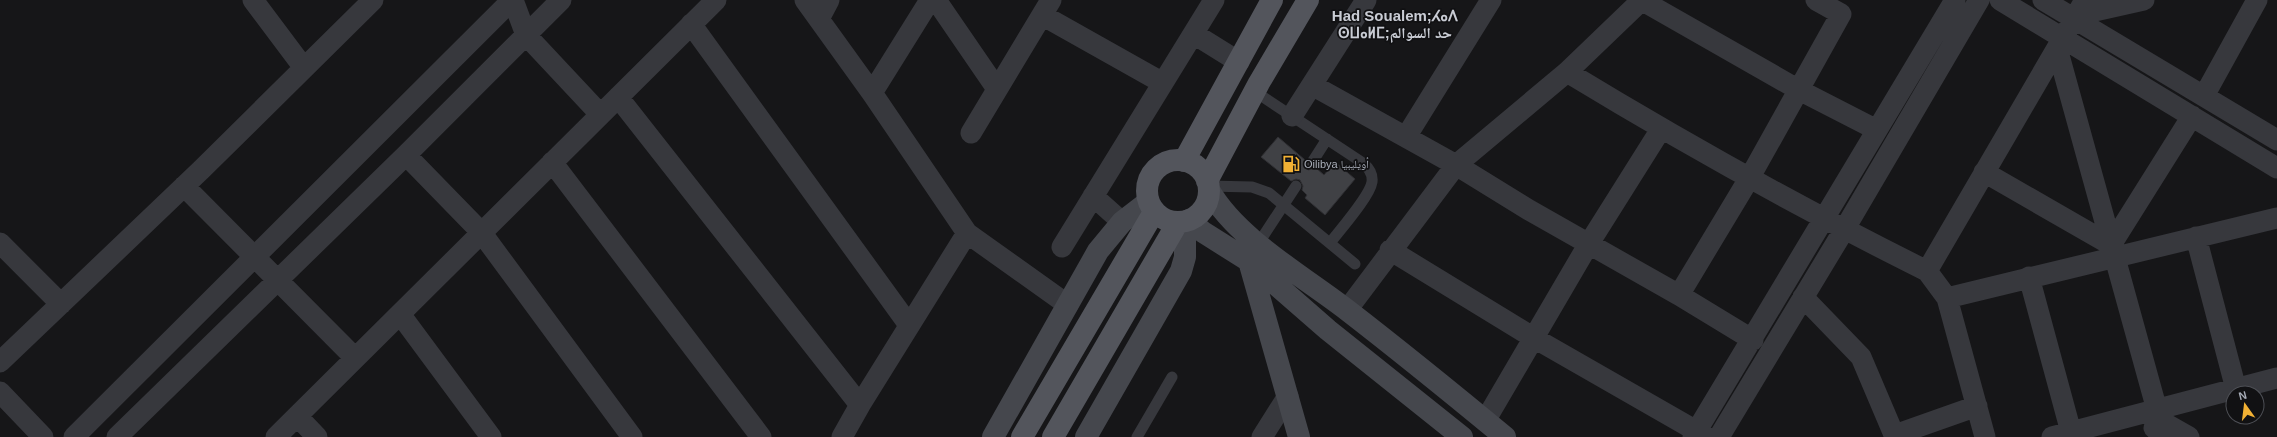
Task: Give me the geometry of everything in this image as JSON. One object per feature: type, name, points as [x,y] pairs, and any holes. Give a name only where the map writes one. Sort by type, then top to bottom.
[{"type":"main road","points":[[1184,161],[1272,0]]},
{"type":"main road","points":[[1053,437],[1184,221],[1204,208],[1208,185],[1254,91],[1308,0]]},
{"type":"main road","points":[[1184,221],[1165,220],[1151,207],[1147,186],[1154,171],[1163,164],[1173,161],[1184,161],[1198,168],[1208,185]]},
{"type":"main road","points":[[1022,437],[1151,207]]},
{"type":"street","points":[[253,0],[304,68]]},
{"type":"street","points":[[0,362],[184,186],[373,0]]},
{"type":"street","points":[[74,437],[513,0],[526,35],[600,114]]},
{"type":"street","points":[[117,437],[406,155],[561,0]]},
{"type":"street","points":[[276,437],[716,0]]},
{"type":"street","points":[[805,0],[872,93],[967,233],[1068,305]]},
{"type":"street","points":[[819,19],[829,0]]},
{"type":"street","points":[[872,93],[930,0]]},
{"type":"street","points":[[936,0],[998,89]]},
{"type":"street","points":[[1062,247],[1214,0]]},
{"type":"street","points":[[1292,116],[1366,0]]},
{"type":"street","points":[[1406,137],[1491,0]]},
{"type":"street","points":[[1347,310],[1390,250],[1456,164],[1567,72],[1641,0],[1799,90],[1876,130]]},
{"type":"street","points":[[1679,295],[1750,177],[1845,7],[1816,0]]},
{"type":"street","points":[[1390,250],[1534,338],[1699,435],[1876,130],[1955,0]]},
{"type":"street","points":[[1719,437],[1844,230],[1979,0]]},
{"type":"street","points":[[2000,0],[2060,43],[2192,116],[2277,168]]},
{"type":"street","points":[[2043,0],[2079,11],[2204,96],[2277,140]]},
{"type":"street","points":[[1926,271],[2079,11],[2144,0]]},
{"type":"street","points":[[2204,96],[2257,0]]},
{"type":"street","points":[[971,133],[1047,7],[1163,83]]},
{"type":"street","points":[[691,24],[909,325]]},
{"type":"street","points":[[1194,34],[1239,62]]},
{"type":"street","points":[[2060,43],[2157,426]]},
{"type":"street","points":[[1567,72],[1662,129],[1824,219],[1926,271],[1947,298],[1986,437]]},
{"type":"street","points":[[1312,85],[1456,164],[1588,245],[1679,295],[1753,340]]},
{"type":"street","points":[[618,97],[860,405]]},
{"type":"street","points":[[2112,251],[2192,116]]},
{"type":"street","points":[[1485,421],[1588,245],[1662,129]]},
{"type":"street","points":[[406,155],[481,232],[632,437]]},
{"type":"street","points":[[552,162],[761,437]]},
{"type":"street","points":[[1984,172],[2112,251]]},
{"type":"street","points":[[1208,185],[1216,202],[1254,253],[1328,330],[1462,437]]},
{"type":"street","points":[[184,186],[256,256],[355,358]]},
{"type":"street","points":[[1093,196],[1122,222]]},
{"type":"street","points":[[993,437],[1098,251],[1122,222],[1151,207]]},
{"type":"street","points":[[1947,298],[2028,277],[2112,251],[2196,237],[2277,218]]},
{"type":"street","points":[[1184,221],[1203,232],[1254,253],[1347,310],[1505,437]]},
{"type":"street","points":[[1086,437],[1181,271],[1185,257],[1184,221]]},
{"type":"street","points":[[842,437],[909,325],[967,233]]},
{"type":"street","points":[[2196,237],[2235,385]]},
{"type":"street","points":[[0,243],[61,304]]},
{"type":"street","points":[[1254,253],[1299,437]]},
{"type":"street","points":[[2028,277],[2071,432]]},
{"type":"street","points":[[1803,297],[1861,357],[1895,436],[1977,406]]},
{"type":"street","points":[[400,314],[491,437]]},
{"type":"street","points":[[2251,385],[2277,378]]},
{"type":"street","points":[[0,392],[43,437]]},
{"type":"street","points":[[2052,437],[2071,432],[2157,426],[2225,394]]},
{"type":"street","points":[[1262,437],[1288,396]]},
{"type":"street","points":[[297,416],[317,437]]},
{"type":"street","points":[[2157,426],[2189,437]]},
{"type":"lane","points":[[1254,91],[1363,163],[1372,177],[1367,194],[1330,243]]},
{"type":"lane","points":[[1311,164],[1327,139]]},
{"type":"lane","points":[[1208,185],[1261,189],[1284,204],[1355,264]]},
{"type":"lane","points":[[1254,253],[1296,186]]},
{"type":"lane","points":[[1137,437],[1172,377]]},
{"type":"building","points":[[1278,137],[1305,160],[1304,164],[1308,170],[1316,168],[1324,175],[1335,162],[1355,179],[1325,215],[1305,198],[1307,195],[1302,190],[1303,186],[1300,180],[1296,179],[1291,181],[1261,157]]},
{"type":"place","name":"Oilibya أويليبيا","points":[[1291,164]]},
{"type":"district","name":"Had Soualem;ⵃⴰⴷ ⵙⵡⴰⵍⵎ;حد السوالم","points":[[1395,24]]}]
